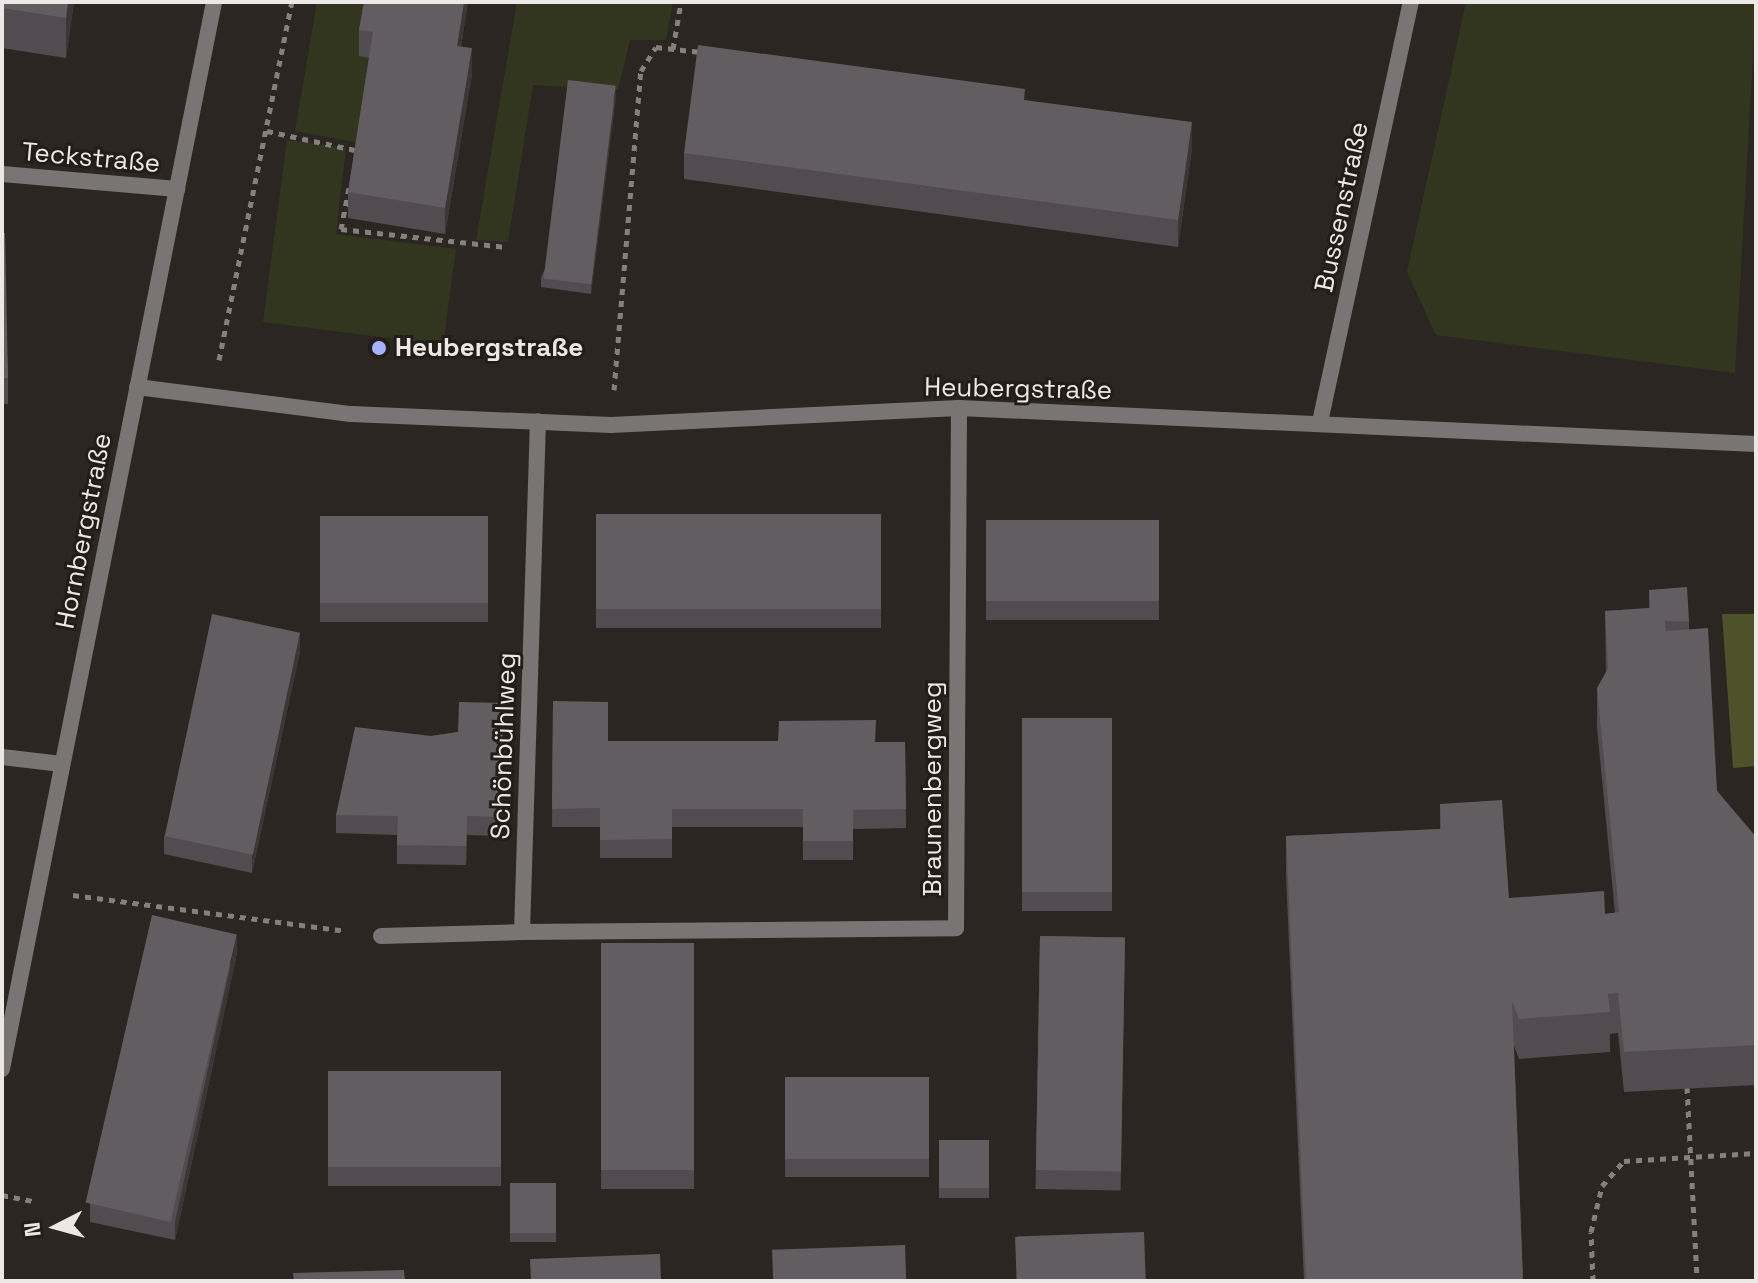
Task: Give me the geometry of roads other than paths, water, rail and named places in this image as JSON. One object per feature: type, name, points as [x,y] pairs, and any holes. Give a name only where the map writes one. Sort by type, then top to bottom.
[{"type":"street","name":"Hornbergstraße","points":[[2,1069],[214,2]]},
{"type":"street","name":"Bussenstraße","points":[[1320,422],[1411,2]]},
{"type":"street","name":"Teckstraße","points":[[2,174],[177,189]]},
{"type":"street","name":"Heubergstraße","points":[[137,387],[211,400],[611,425],[959,408],[1756,444]]},
{"type":"street","name":"Braunenbergweg","points":[[522,932],[956,928],[959,408]]},
{"type":"street","name":"Schönbühlweg","points":[[522,932],[538,421]]},
{"type":"street","points":[[2,757],[62,764]]},
{"type":"street","points":[[381,936],[522,932]]},
{"type":"place","name":"Heubergstraße","points":[[379,348]]}]
